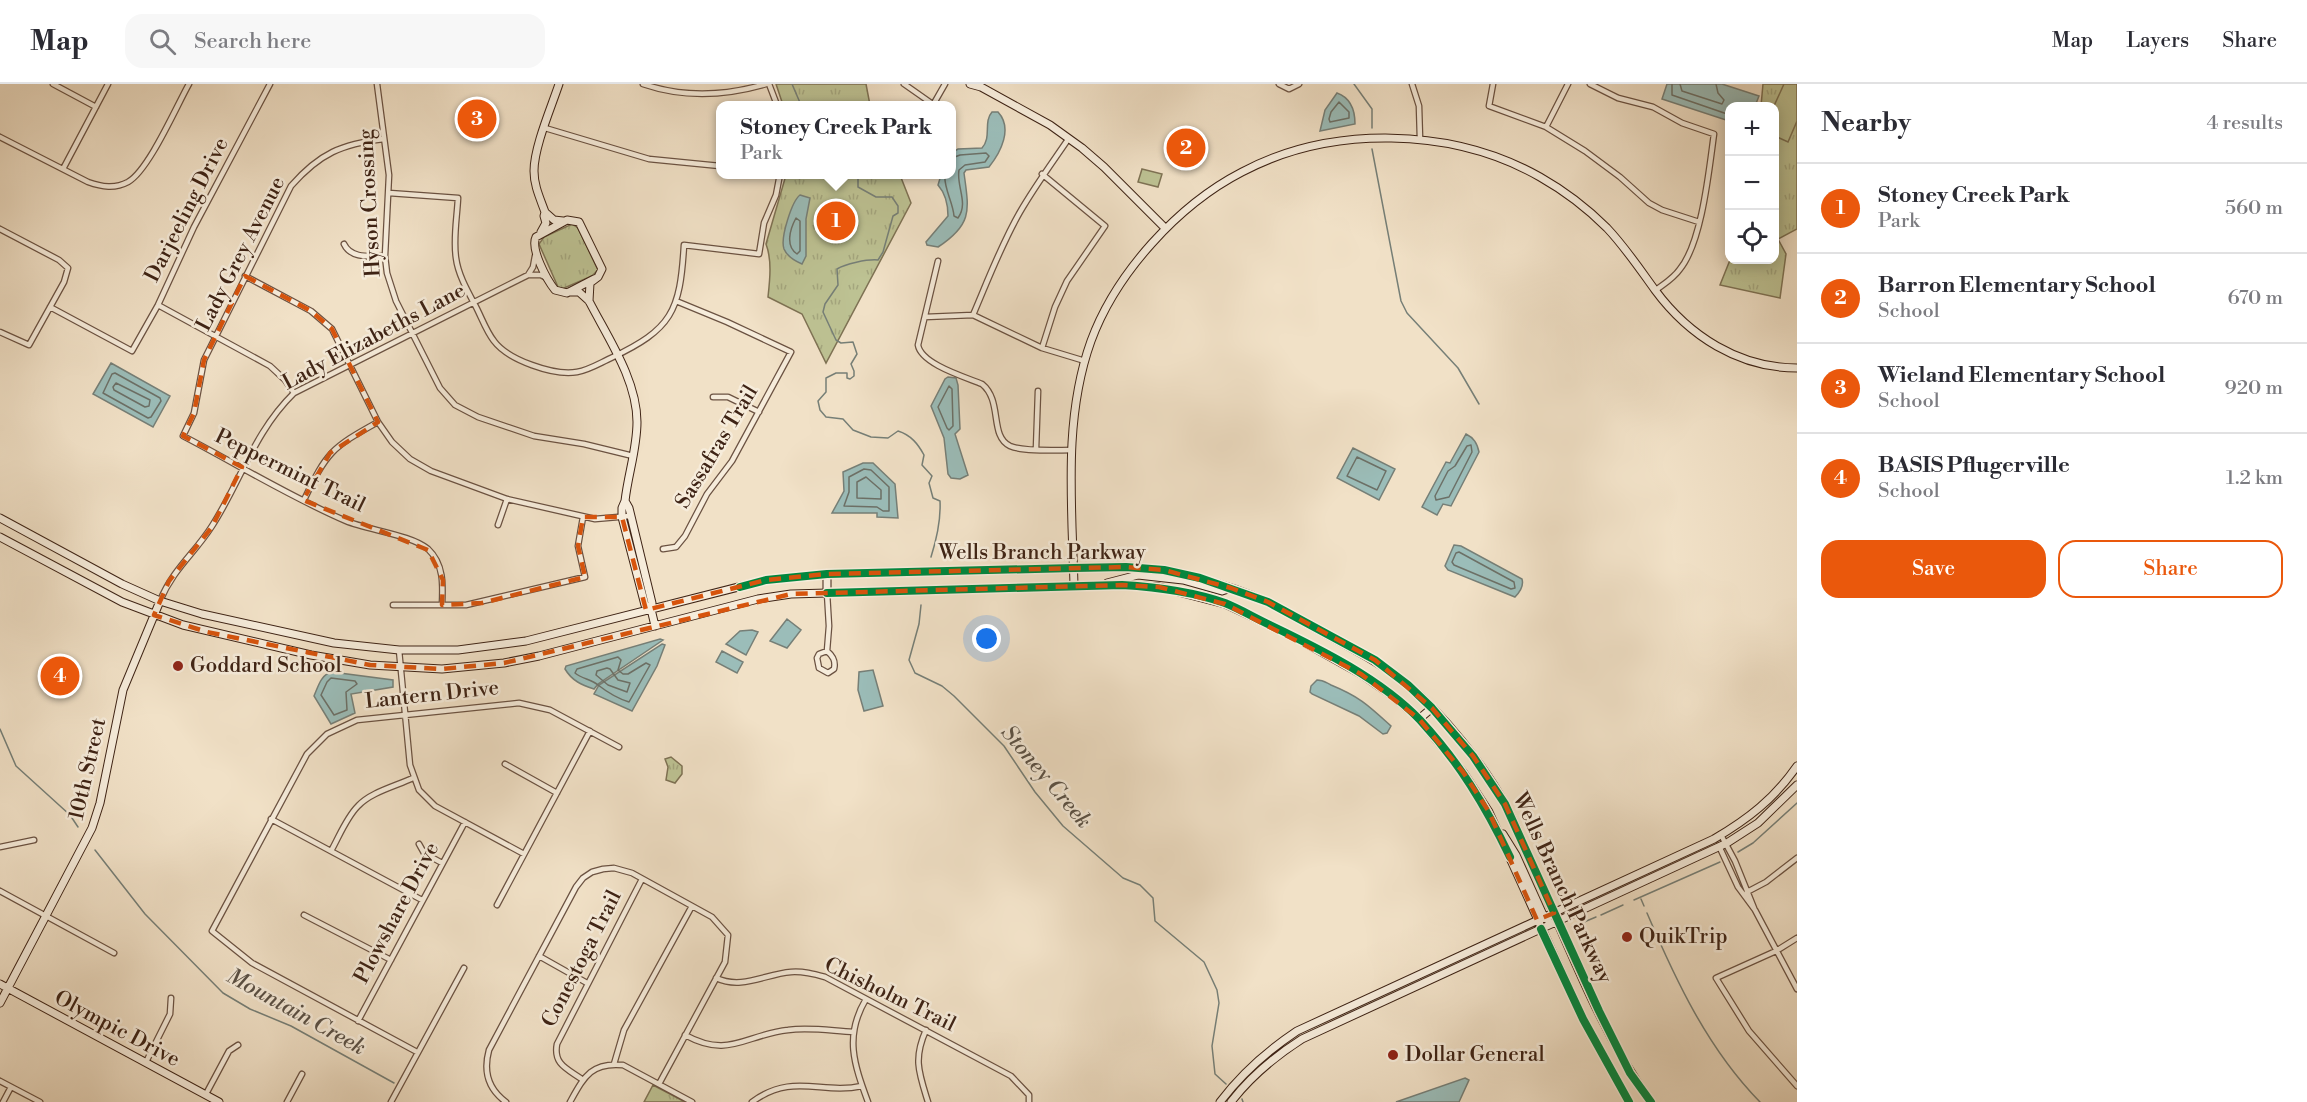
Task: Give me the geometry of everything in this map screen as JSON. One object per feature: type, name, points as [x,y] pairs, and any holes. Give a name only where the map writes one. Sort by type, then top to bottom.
[{"type":"main road","points":[[559,84],[534,170],[537,189],[546,212],[555,220],[566,221]]},
{"type":"main road","points":[[970,84],[980,85],[1069,138],[1104,167],[1165,228]]},
{"type":"main road","points":[[1074,586],[1072,450],[1074,414],[1092,338],[1110,300],[1135,262],[1165,228],[1241,172],[1282,156],[1320,145],[1387,138],[1420,139],[1485,153],[1538,176],[1569,195],[1606,227],[1682,320],[1720,349],[1747,361],[1797,368]]},
{"type":"main road","points":[[546,212],[544,216],[546,223],[534,241],[535,252],[555,290],[564,293],[579,292],[589,301],[627,378],[636,411],[633,456],[622,508],[626,516],[645,605],[651,609],[655,626]]},
{"type":"main road","points":[[541,232],[572,219],[579,222],[601,264],[600,273],[589,287],[589,301]]},
{"type":"main road","points":[[569,292],[594,279]]},
{"type":"main road","name":"Wells Branch Parkway","points":[[0,518],[105,575],[160,601],[202,614],[334,643],[399,650],[459,650],[495,647],[554,635],[766,580],[826,574],[1126,567],[1164,570],[1231,588],[1268,602],[1375,660],[1408,685],[1432,708],[1473,756],[1505,804],[1599,1011],[1630,1072],[1651,1102]]},
{"type":"main road","name":"Wells Branch Parkway","points":[[0,537],[122,602],[154,615],[207,632],[260,644],[339,661],[399,668],[442,669],[504,663],[758,599],[791,594],[1102,585],[1159,587],[1225,604],[1293,636],[1361,674],[1393,696],[1419,720],[1463,772],[1489,812],[1583,1019],[1629,1102]]},
{"type":"main road","points":[[826,574],[827,593]]},
{"type":"main road","points":[[1102,585],[1138,575],[1183,580],[1222,591],[1231,588]]},
{"type":"main road","name":"10th Street","points":[[0,1003],[92,828],[100,803],[123,690],[160,601]]},
{"type":"main road","points":[[1419,720],[1432,708]]},
{"type":"main road","points":[[1220,1102],[1249,1068],[1269,1050],[1297,1031],[1717,837],[1752,816],[1797,766]]},
{"type":"main road","points":[[1231,1102],[1255,1074],[1302,1039],[1720,847],[1758,823],[1797,785]]},
{"type":"main road","points":[[1489,812],[1516,855],[1544,917],[1551,921],[1558,921]]},
{"type":"main road","points":[[1412,978],[1416,987]]},
{"type":"main road","name":"Olympic Drive","points":[[0,984],[219,1102]]},
{"type":"street","points":[[53,84],[96,107]]},
{"type":"street","points":[[63,170],[108,84]]},
{"type":"street","points":[[0,137],[63,170],[103,187],[114,187],[128,182],[142,170],[189,84]]},
{"type":"street","name":"Darjeeling Drive","points":[[50,307],[132,351],[158,305],[194,227],[270,84]]},
{"type":"street","name":"Hyson Crossing","points":[[377,84],[389,193],[385,256],[391,287],[446,397],[466,412],[534,436],[584,444],[633,456]]},
{"type":"street","points":[[643,84],[670,92],[724,94],[767,84],[775,101]]},
{"type":"street","points":[[904,84],[928,101]]},
{"type":"street","points":[[936,101],[945,84]]},
{"type":"street","points":[[1279,84],[1289,89],[1299,84]]},
{"type":"street","points":[[1412,84],[1419,106],[1420,139]]},
{"type":"street","points":[[1493,84],[1489,106],[1546,127],[1602,164],[1649,202],[1662,210],[1699,222]]},
{"type":"street","points":[[1546,127],[1568,84]]},
{"type":"street","points":[[1590,84],[1618,98],[1653,108],[1682,123],[1714,134],[1699,222],[1688,256],[1681,269],[1656,290]]},
{"type":"street","points":[[545,128],[648,159],[716,166]]},
{"type":"street","points":[[972,315],[999,252],[1042,174],[1069,138]]},
{"type":"street","name":"Lady Grey Avenue","points":[[183,436],[194,413],[204,360],[291,186],[306,169],[323,156],[344,146],[384,139]]},
{"type":"street","points":[[1042,174],[1105,226],[1067,281],[1055,307],[1042,348]]},
{"type":"street","points":[[389,193],[458,198],[456,257],[460,274],[494,342],[517,359],[557,372],[568,373],[587,369],[636,346],[662,326],[676,302],[681,282],[684,245],[759,254],[765,223],[776,195],[779,179]]},
{"type":"street","points":[[0,229],[59,260],[68,268],[64,282],[28,345],[0,332]]},
{"type":"street","points":[[344,244],[347,250],[356,255],[385,256]]},
{"type":"street","points":[[528,275],[535,263],[535,252]]},
{"type":"street","points":[[938,261],[918,345],[921,354],[933,363],[981,384],[987,389],[994,403],[999,435],[1004,442],[1015,448],[1072,450]]},
{"type":"street","points":[[528,275],[541,275],[549,280]]},
{"type":"street","name":"Lady Elizabeths Lane","points":[[160,601],[169,581],[212,526],[266,425],[294,393],[528,275]]},
{"type":"street","points":[[245,276],[311,311],[323,320],[339,341],[351,363],[378,422],[392,442],[410,459],[431,471],[507,499],[595,519],[626,516]]},
{"type":"street","name":"Sassafras Trail","points":[[663,549],[676,547],[685,536],[707,494],[732,461],[791,352],[736,326],[676,302]]},
{"type":"street","points":[[158,305],[270,366],[294,393]]},
{"type":"street","points":[[925,317],[972,315],[1042,348],[1085,361]]},
{"type":"street","points":[[1036,449],[1038,391]]},
{"type":"street","points":[[713,397],[728,397],[759,412]]},
{"type":"street","points":[[303,500],[330,453],[344,441],[378,422]]},
{"type":"street","name":"Peppermint Trail","points":[[183,436],[349,522],[416,542],[428,550],[438,563],[443,580],[442,605]]},
{"type":"street","points":[[498,525],[507,499]]},
{"type":"street","points":[[393,604],[482,603],[585,577],[579,546],[583,517]]},
{"type":"street","points":[[827,593],[829,627],[827,651],[835,664],[834,669],[828,674],[819,668],[817,658],[819,654],[827,651]]},
{"type":"street","points":[[399,650],[404,714],[413,778],[428,800],[524,854]]},
{"type":"street","name":"Lantern Drive","points":[[358,1020],[252,963],[212,931],[307,754],[327,734],[357,720],[519,703],[550,710],[619,747]]},
{"type":"street","points":[[497,905],[590,732]]},
{"type":"street","points":[[505,765],[557,793]]},
{"type":"street","points":[[331,851],[359,804],[413,778]]},
{"type":"street","points":[[271,819],[422,900]]},
{"type":"street","name":"Plowshare Drive","points":[[358,1020],[465,822]]},
{"type":"street","points":[[1717,837],[1727,843],[1755,910],[1797,988]]},
{"type":"street","points":[[1717,837],[1743,894],[1755,910]]},
{"type":"street","points":[[0,847],[34,840]]},
{"type":"street","points":[[419,844],[424,853],[442,863]]},
{"type":"street","points":[[1743,894],[1766,882],[1797,858]]},
{"type":"street","points":[[506,1102],[491,1087],[486,1070],[487,1057],[576,887],[592,872],[614,868],[632,873],[692,906],[717,921],[728,935],[725,962],[659,1084]]},
{"type":"street","name":"Conestoga Trail","points":[[583,1080],[560,1065],[555,1052],[560,1034],[642,879]]},
{"type":"street","points":[[0,891],[114,953]]},
{"type":"street","points":[[614,1064],[624,1030],[692,906]]},
{"type":"street","points":[[304,915],[390,960]]},
{"type":"street","points":[[1797,938],[1776,951],[1716,978],[1749,1031],[1797,1086]]},
{"type":"street","points":[[538,956],[587,983]]},
{"type":"street","points":[[391,1102],[464,968]]},
{"type":"street","name":"Chisholm Trail","points":[[716,978],[734,984],[791,972],[812,973],[825,977],[1011,1076],[1029,1095],[1029,1102]]},
{"type":"street","points":[[146,1062],[170,1014],[171,998]]},
{"type":"street","points":[[866,999],[860,1010],[854,1032],[852,1055],[868,1102]]},
{"type":"street","points":[[358,1020],[417,1053]]},
{"type":"street","points":[[685,1035],[714,1047],[792,1029],[854,1032]]},
{"type":"street","points":[[926,1030],[919,1045],[917,1059],[928,1102]]},
{"type":"street","points":[[206,1094],[229,1051],[238,1045]]},
{"type":"street","points":[[570,1102],[591,1070],[614,1064],[623,1065],[692,1102]]},
{"type":"street","points":[[287,1102],[302,1074]]},
{"type":"street","points":[[0,1081],[40,1102]]},
{"type":"street","points":[[752,1102],[786,1087],[804,1084],[842,1089],[862,1086]]},
{"type":"street","points":[[3,1102],[11,1087]]},
{"type":"highlighted area","points":[[245,276],[311,311],[332,329],[378,422],[330,453],[303,500],[428,550],[443,580],[442,605],[482,603],[585,577],[578,546],[583,517],[622,517],[646,610],[766,580],[827,574],[1126,567],[1164,570],[1231,588],[1268,602],[1375,660],[1432,708],[1473,756],[1505,804],[1554,913],[1537,920],[1489,812],[1463,772],[1419,719],[1361,674],[1225,604],[1159,587],[1122,585],[791,594],[504,663],[442,669],[370,665],[207,632],[154,615],[169,581],[212,527],[242,467],[183,436],[194,413],[204,360]]},
{"type":"green space","points":[[776,84],[866,84],[869,101],[782,101]]},
{"type":"green space","points":[[1763,84],[1797,84],[1797,229],[1779,238],[1779,102],[1761,102]]},
{"type":"green space","points":[[1784,84],[1797,84],[1797,121],[1788,142],[1779,138],[1779,102],[1776,102]]},
{"type":"green space","points":[[1142,169],[1162,174],[1158,187],[1138,182]]},
{"type":"green space","points":[[785,179],[902,179],[911,203],[826,363],[802,314],[768,297],[770,263],[766,244]]},
{"type":"green space","points":[[572,224],[578,228],[598,270],[592,276],[562,289],[558,287],[539,244],[544,237]]},
{"type":"green space","points":[[1779,241],[1786,254],[1780,298],[1720,285],[1728,264],[1779,264]]},
{"type":"green space","points":[[671,757],[682,766],[682,774],[675,783],[666,780],[668,767],[665,759]]},
{"type":"green space","points":[[653,1085],[685,1102],[644,1102]]},
{"type":"water","points":[[1667,84],[1722,84],[1759,96],[1757,102],[1725,102],[1725,120],[1662,99]]},
{"type":"water","points":[[1337,93],[1346,98],[1351,105],[1355,124],[1320,131],[1325,110]]},
{"type":"water","points":[[992,112],[998,112],[1005,125],[1004,140],[998,154],[989,167],[966,170],[964,173],[967,207],[963,223],[958,231],[938,247],[927,245],[926,242],[948,216],[946,199],[938,185],[940,179],[956,179],[956,150],[982,148],[987,139],[989,116]]},
{"type":"water","points":[[800,195],[810,198],[806,219],[806,256],[802,264],[787,254],[783,244],[788,220]]},
{"type":"water","points":[[111,363],[170,396],[153,427],[93,394]]},
{"type":"water","points":[[948,377],[956,378],[958,385],[960,429],[955,434],[968,475],[960,479],[951,478],[948,474],[944,438],[931,406]]},
{"type":"water","points":[[1466,434],[1475,441],[1479,452],[1451,506],[1443,504],[1437,515],[1422,507],[1446,462],[1450,463]]},
{"type":"water","points":[[1353,448],[1395,469],[1379,500],[1337,478]]},
{"type":"water","points":[[863,463],[873,463],[895,484],[898,518],[877,517],[877,513],[832,513],[844,491],[843,472]]},
{"type":"water","points":[[1454,545],[1461,546],[1522,579],[1522,586],[1515,597],[1448,570],[1445,566]]},
{"type":"water","points":[[787,619],[801,630],[787,648],[770,641]]},
{"type":"water","points":[[740,631],[758,632],[746,655],[726,644]]},
{"type":"water","points":[[663,640],[594,689],[578,682],[565,669],[566,666]]},
{"type":"water","points":[[662,644],[665,645],[657,666],[632,711],[594,694],[599,685]]},
{"type":"water","points":[[722,651],[743,662],[737,673],[716,662]]},
{"type":"water","points":[[873,670],[883,706],[864,711],[858,690],[859,672]]},
{"type":"water","points":[[332,672],[393,680],[393,687],[351,694],[355,713],[331,724],[314,696],[323,678]]},
{"type":"water","points":[[1317,680],[1341,689],[1363,702],[1391,726],[1387,733],[1383,734],[1359,716],[1312,694],[1311,686]]},
{"type":"water","points":[[1465,1078],[1469,1080],[1459,1102],[1396,1102]]},
{"type":"waterway","name":"Stoney Creek","points":[[792,84],[799,101]]},
{"type":"waterway","points":[[1354,84],[1372,109],[1372,128]]},
{"type":"waterway","points":[[1372,149],[1401,301],[1407,313],[1458,368],[1479,404]]},
{"type":"waterway","name":"Stoney Creek","points":[[858,179],[858,187],[876,197],[892,197],[898,206],[898,213],[893,216],[883,252],[878,260],[856,262],[837,269],[838,285],[825,304],[823,312],[836,340],[841,343],[853,342],[857,354],[851,364],[854,376],[850,379],[847,378],[847,373],[836,373],[826,378],[826,392],[818,401],[820,410],[826,417],[843,419],[853,430],[871,437],[888,438],[898,431],[910,437],[919,447],[924,455],[922,465],[932,476],[929,483],[933,498],[940,501],[938,529],[931,557]]},
{"type":"waterway","name":"Stoney Creek","points":[[921,605],[919,624],[909,660],[915,673],[942,686],[954,696],[1004,746],[1035,792],[1063,826],[1123,878],[1140,885],[1153,898],[1155,921],[1204,962],[1217,990],[1219,1003],[1212,1046],[1215,1074],[1226,1084]]},
{"type":"waterway","name":"Mountain Creek","points":[[0,729],[16,766],[70,815],[78,827]]},
{"type":"waterway","points":[[1738,852],[1753,843],[1797,803]]},
{"type":"waterway","name":"Mountain Creek","points":[[95,850],[145,914],[223,993],[250,1009],[291,1026],[394,1083]]},
{"type":"waterway","points":[[1634,900],[1720,862]]},
{"type":"waterway","points":[[1641,899],[1644,906]]},
{"type":"waterway","points":[[1601,915],[1623,905]]},
{"type":"waterway","points":[[1647,913],[1682,989],[1709,1037],[1724,1060],[1760,1102]]},
{"type":"waterway","points":[[1572,927],[1596,917]]},
{"type":"cycle path","points":[[740,587],[766,580],[827,574],[1126,567],[1164,570],[1200,578],[1268,602],[1375,660],[1408,685],[1432,708],[1473,756],[1505,804],[1599,1011],[1630,1073],[1651,1102]]},
{"type":"cycle path","points":[[827,593],[1122,585],[1174,590],[1225,603],[1349,666],[1404,705],[1434,736],[1459,768],[1481,802],[1510,857]]},
{"type":"cycle path","points":[[1541,929],[1583,1019],[1629,1102]]},
{"type":"place","name":"Wieland Elementary School","points":[[477,119]]},
{"type":"place","name":"Barron Elementary School","points":[[1186,148]]},
{"type":"place","name":"Stoney Creek Park","points":[[836,221]]},
{"type":"place","name":"Goddard School","points":[[178,666]]},
{"type":"place","name":"BASIS Pflugerville","points":[[60,676]]},
{"type":"place","name":"QuikTrip","points":[[1627,937]]},
{"type":"place","name":"Dollar General","points":[[1393,1055]]}]
